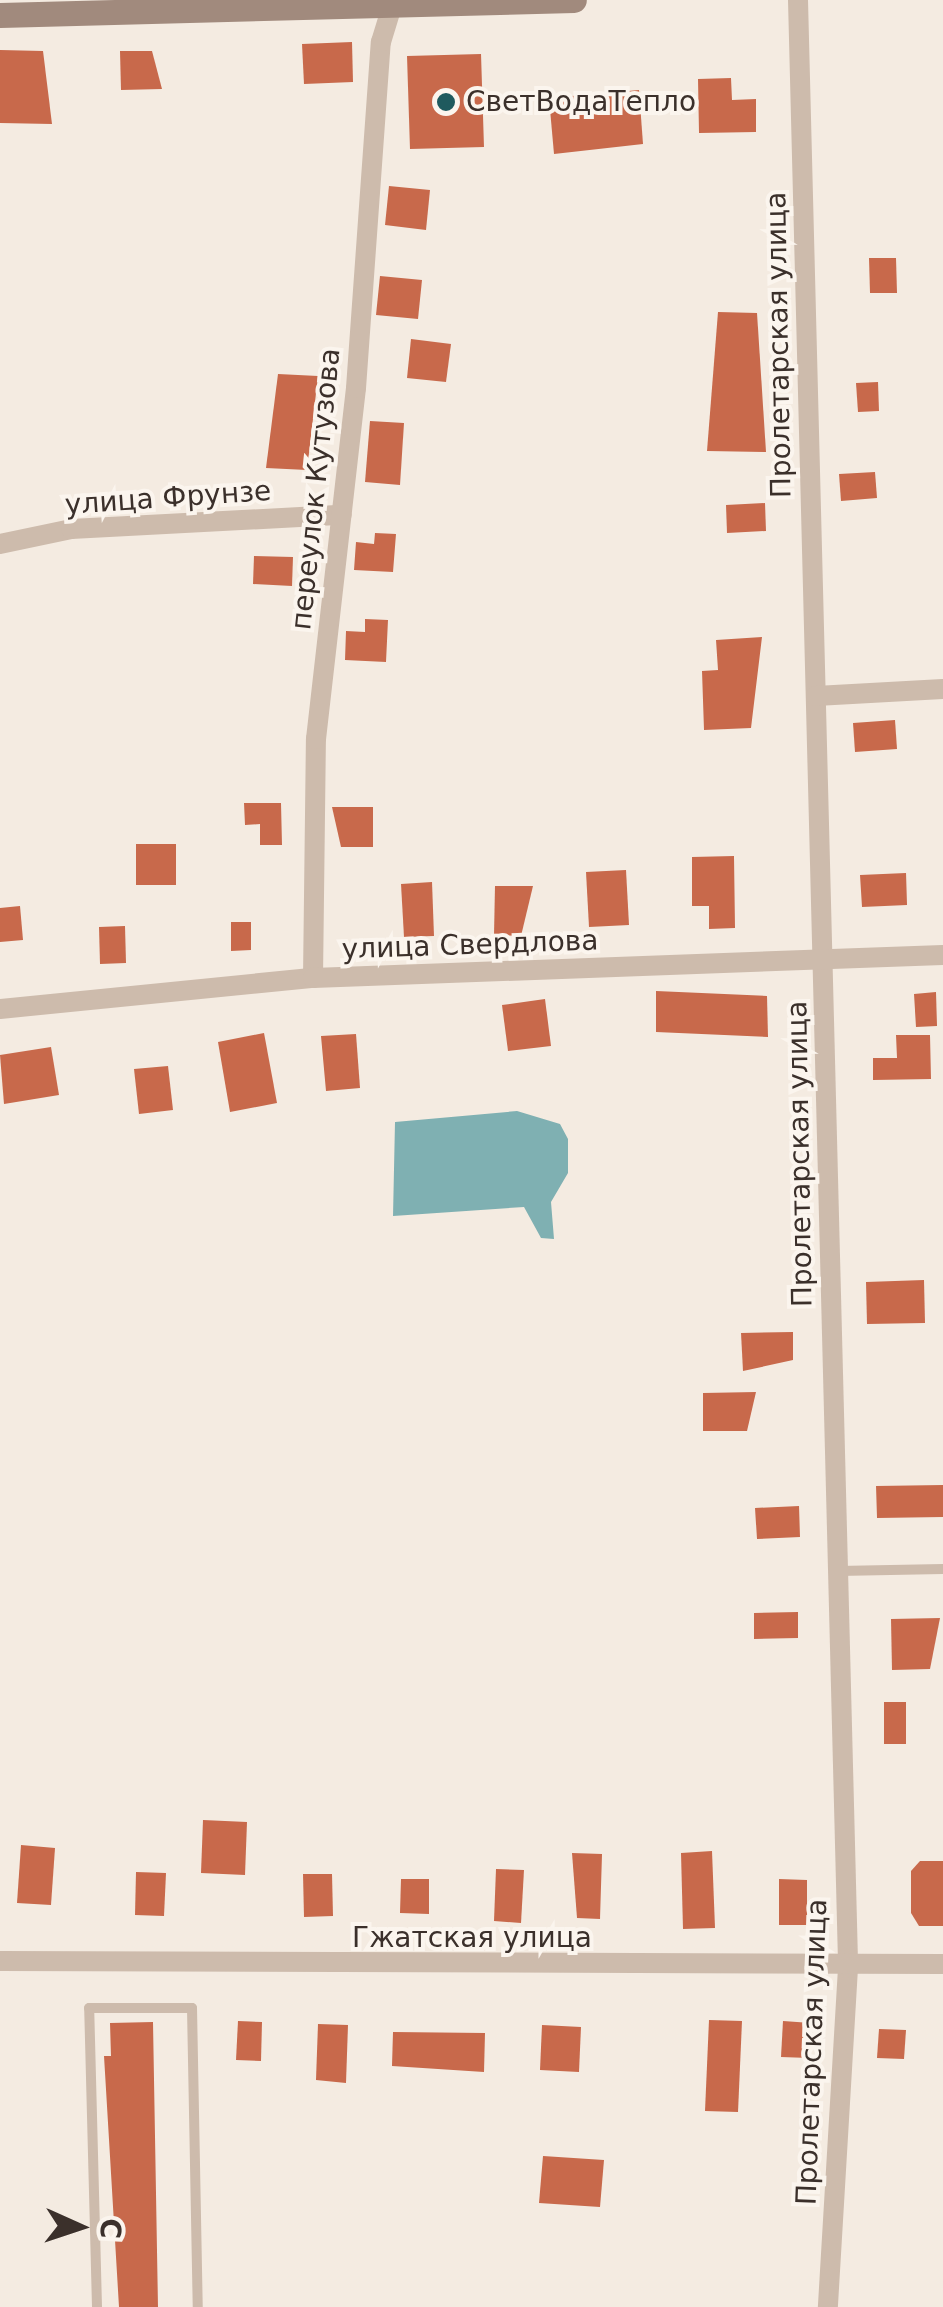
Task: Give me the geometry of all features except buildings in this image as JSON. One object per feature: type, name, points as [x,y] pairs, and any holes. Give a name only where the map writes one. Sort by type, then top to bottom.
[{"type":"main road","points":[[0,15],[574,0]]},
{"type":"street","name":"Пролетарская улица","points":[[798,0],[848,1968],[828,2307]]},
{"type":"street","name":"переулок Кутузова","points":[[313,978],[316,739],[342,515],[380,42],[392,7]]},
{"type":"street","name":"улица Фрунзе","points":[[0,544],[71,529],[342,515]]},
{"type":"street","points":[[816,696],[943,690]]},
{"type":"street","name":"улица Свердлова","points":[[0,1009],[313,978],[943,955]]},
{"type":"street","name":"Гжатская улица","points":[[0,1961],[848,1968],[943,1964]]},
{"type":"lane","points":[[838,1572],[943,1569]]},
{"type":"lane","points":[[98,2307],[89,2008],[192,2008],[198,2307]]},
{"type":"water","points":[[517,1111],[560,1124],[568,1139],[568,1173],[551,1202],[554,1239],[541,1238],[524,1207],[393,1216],[395,1122]]},
{"type":"place","name":"СветВодаТепло","points":[[446,102]]}]
